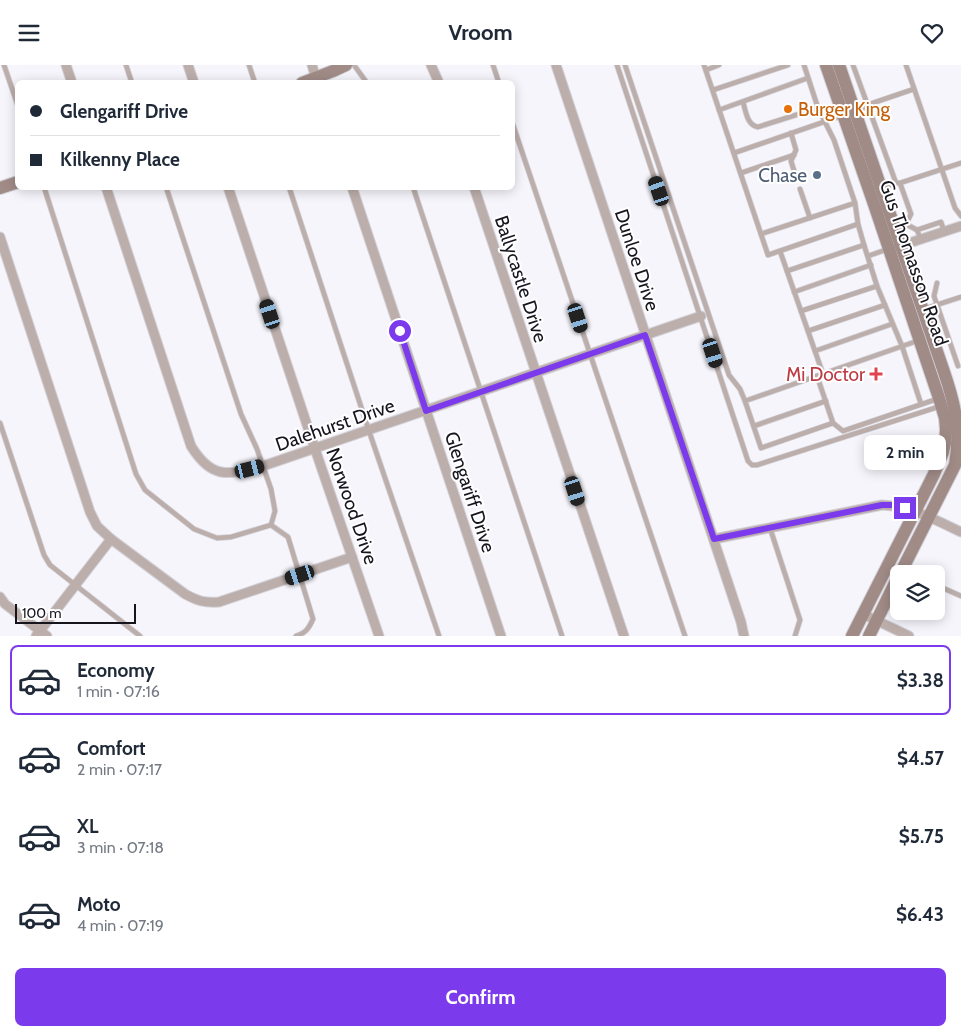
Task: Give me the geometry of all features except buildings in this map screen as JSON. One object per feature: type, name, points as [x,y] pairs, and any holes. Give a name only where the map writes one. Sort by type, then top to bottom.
[{"type":"main road","points":[[317,80],[346,65]]},
{"type":"main road","name":"Gus Thomasson Road","points":[[826,65],[900,226],[895,247],[923,310],[926,338],[944,369],[961,428],[958,467],[930,517],[907,565]]},
{"type":"main road","name":"Gus Thomasson Road","points":[[839,65],[848,113],[926,338],[945,417],[946,429],[945,443],[934,474],[852,636]]},
{"type":"main road","points":[[0,188],[15,183]]},
{"type":"main road","name":"Gus Thomasson Road","points":[[869,636],[890,596]]},
{"type":"street","points":[[66,65],[71,80]]},
{"type":"street","points":[[188,65],[193,80]]},
{"type":"street","points":[[312,65],[317,80]]},
{"type":"street","points":[[431,65],[438,80]]},
{"type":"street","name":"Dunloe Drive","points":[[556,65],[714,539],[744,636]]},
{"type":"street","name":"Dalehurst Drive","points":[[107,190],[191,446],[206,465],[217,472],[238,472],[263,466],[370,431],[701,316]]},
{"type":"street","name":"Norwood Drive","points":[[229,190],[379,636]]},
{"type":"street","name":"Glengariff Drive","points":[[353,190],[501,636]]},
{"type":"street","name":"Ballycastle Drive","points":[[475,190],[624,636]]},
{"type":"street","points":[[895,247],[961,226]]},
{"type":"street","points":[[0,237],[90,512],[97,526],[111,539],[185,594],[207,603],[219,601],[352,557]]},
{"type":"street","points":[[946,429],[961,428]]},
{"type":"street","points":[[714,539],[882,505],[893,505],[915,511],[961,532]]},
{"type":"street","points":[[0,597],[5,604],[41,634],[75,584],[111,539]]},
{"type":"street","points":[[863,614],[909,636]]},
{"type":"lane","points":[[4,65],[15,97]]},
{"type":"lane","points":[[126,65],[131,80]]},
{"type":"lane","points":[[249,65],[254,80]]},
{"type":"lane","points":[[354,65],[365,80]]},
{"type":"lane","points":[[493,65],[498,80]]},
{"type":"lane","points":[[617,65],[748,461],[752,465],[757,465],[941,402]]},
{"type":"lane","points":[[625,65],[729,375],[740,389],[761,448],[833,423]]},
{"type":"lane","points":[[719,65],[705,67],[768,255],[858,224]]},
{"type":"lane","points":[[713,90],[788,65]]},
{"type":"lane","points":[[804,65],[818,108],[834,140],[854,203],[864,245],[921,404]]},
{"type":"lane","points":[[853,65],[874,125],[911,214],[900,226],[917,230],[941,222],[944,231]]},
{"type":"lane","points":[[906,65],[955,208],[961,216]]},
{"type":"lane","points":[[719,110],[808,78]]},
{"type":"lane","points":[[734,153],[914,89]]},
{"type":"lane","points":[[743,102],[749,122],[753,126],[758,127],[818,108]]},
{"type":"lane","points":[[515,131],[685,636]]},
{"type":"lane","points":[[790,133],[796,150],[791,161],[796,177]]},
{"type":"lane","points":[[741,173],[794,155]]},
{"type":"lane","points":[[881,188],[961,163]]},
{"type":"lane","points":[[800,189],[810,218]]},
{"type":"lane","points":[[45,190],[136,474],[144,490],[194,529],[217,538],[231,537],[271,525]]},
{"type":"lane","points":[[167,190],[241,414],[257,449],[271,489],[275,511],[271,525]]},
{"type":"lane","points":[[290,190],[440,636]]},
{"type":"lane","points":[[414,190],[562,636]]},
{"type":"lane","points":[[761,234],[854,203]]},
{"type":"lane","points":[[917,230],[920,240]]},
{"type":"lane","points":[[787,271],[864,245]]},
{"type":"lane","points":[[868,256],[895,247]]},
{"type":"lane","points":[[780,251],[823,374]]},
{"type":"lane","points":[[794,292],[871,265]]},
{"type":"lane","points":[[937,283],[934,296],[960,365],[944,369]]},
{"type":"lane","points":[[801,311],[878,285]]},
{"type":"lane","points":[[923,310],[961,297]]},
{"type":"lane","points":[[808,331],[885,305]]},
{"type":"lane","points":[[815,351],[892,324]]},
{"type":"lane","points":[[745,401],[946,330]]},
{"type":"lane","points":[[817,376],[833,423],[842,431],[921,404],[941,402]]},
{"type":"lane","points":[[754,426],[826,401]]},
{"type":"lane","points":[[0,423],[44,555],[50,565],[140,636]]},
{"type":"lane","points":[[271,525],[288,537],[313,619],[307,635],[296,636]]},
{"type":"lane","points":[[770,528],[800,620],[796,636]]},
{"type":"lane","points":[[945,589],[961,596]]},
{"type":"place","name":"Burger King","points":[[788,109]]},
{"type":"place","name":"Chase","points":[[817,175]]},
{"type":"place","name":"Mi Doctor","points":[[876,374]]},
{"type":"route","points":[[400,331],[426,411],[645,335],[714,539],[882,505],[905,508]]}]
